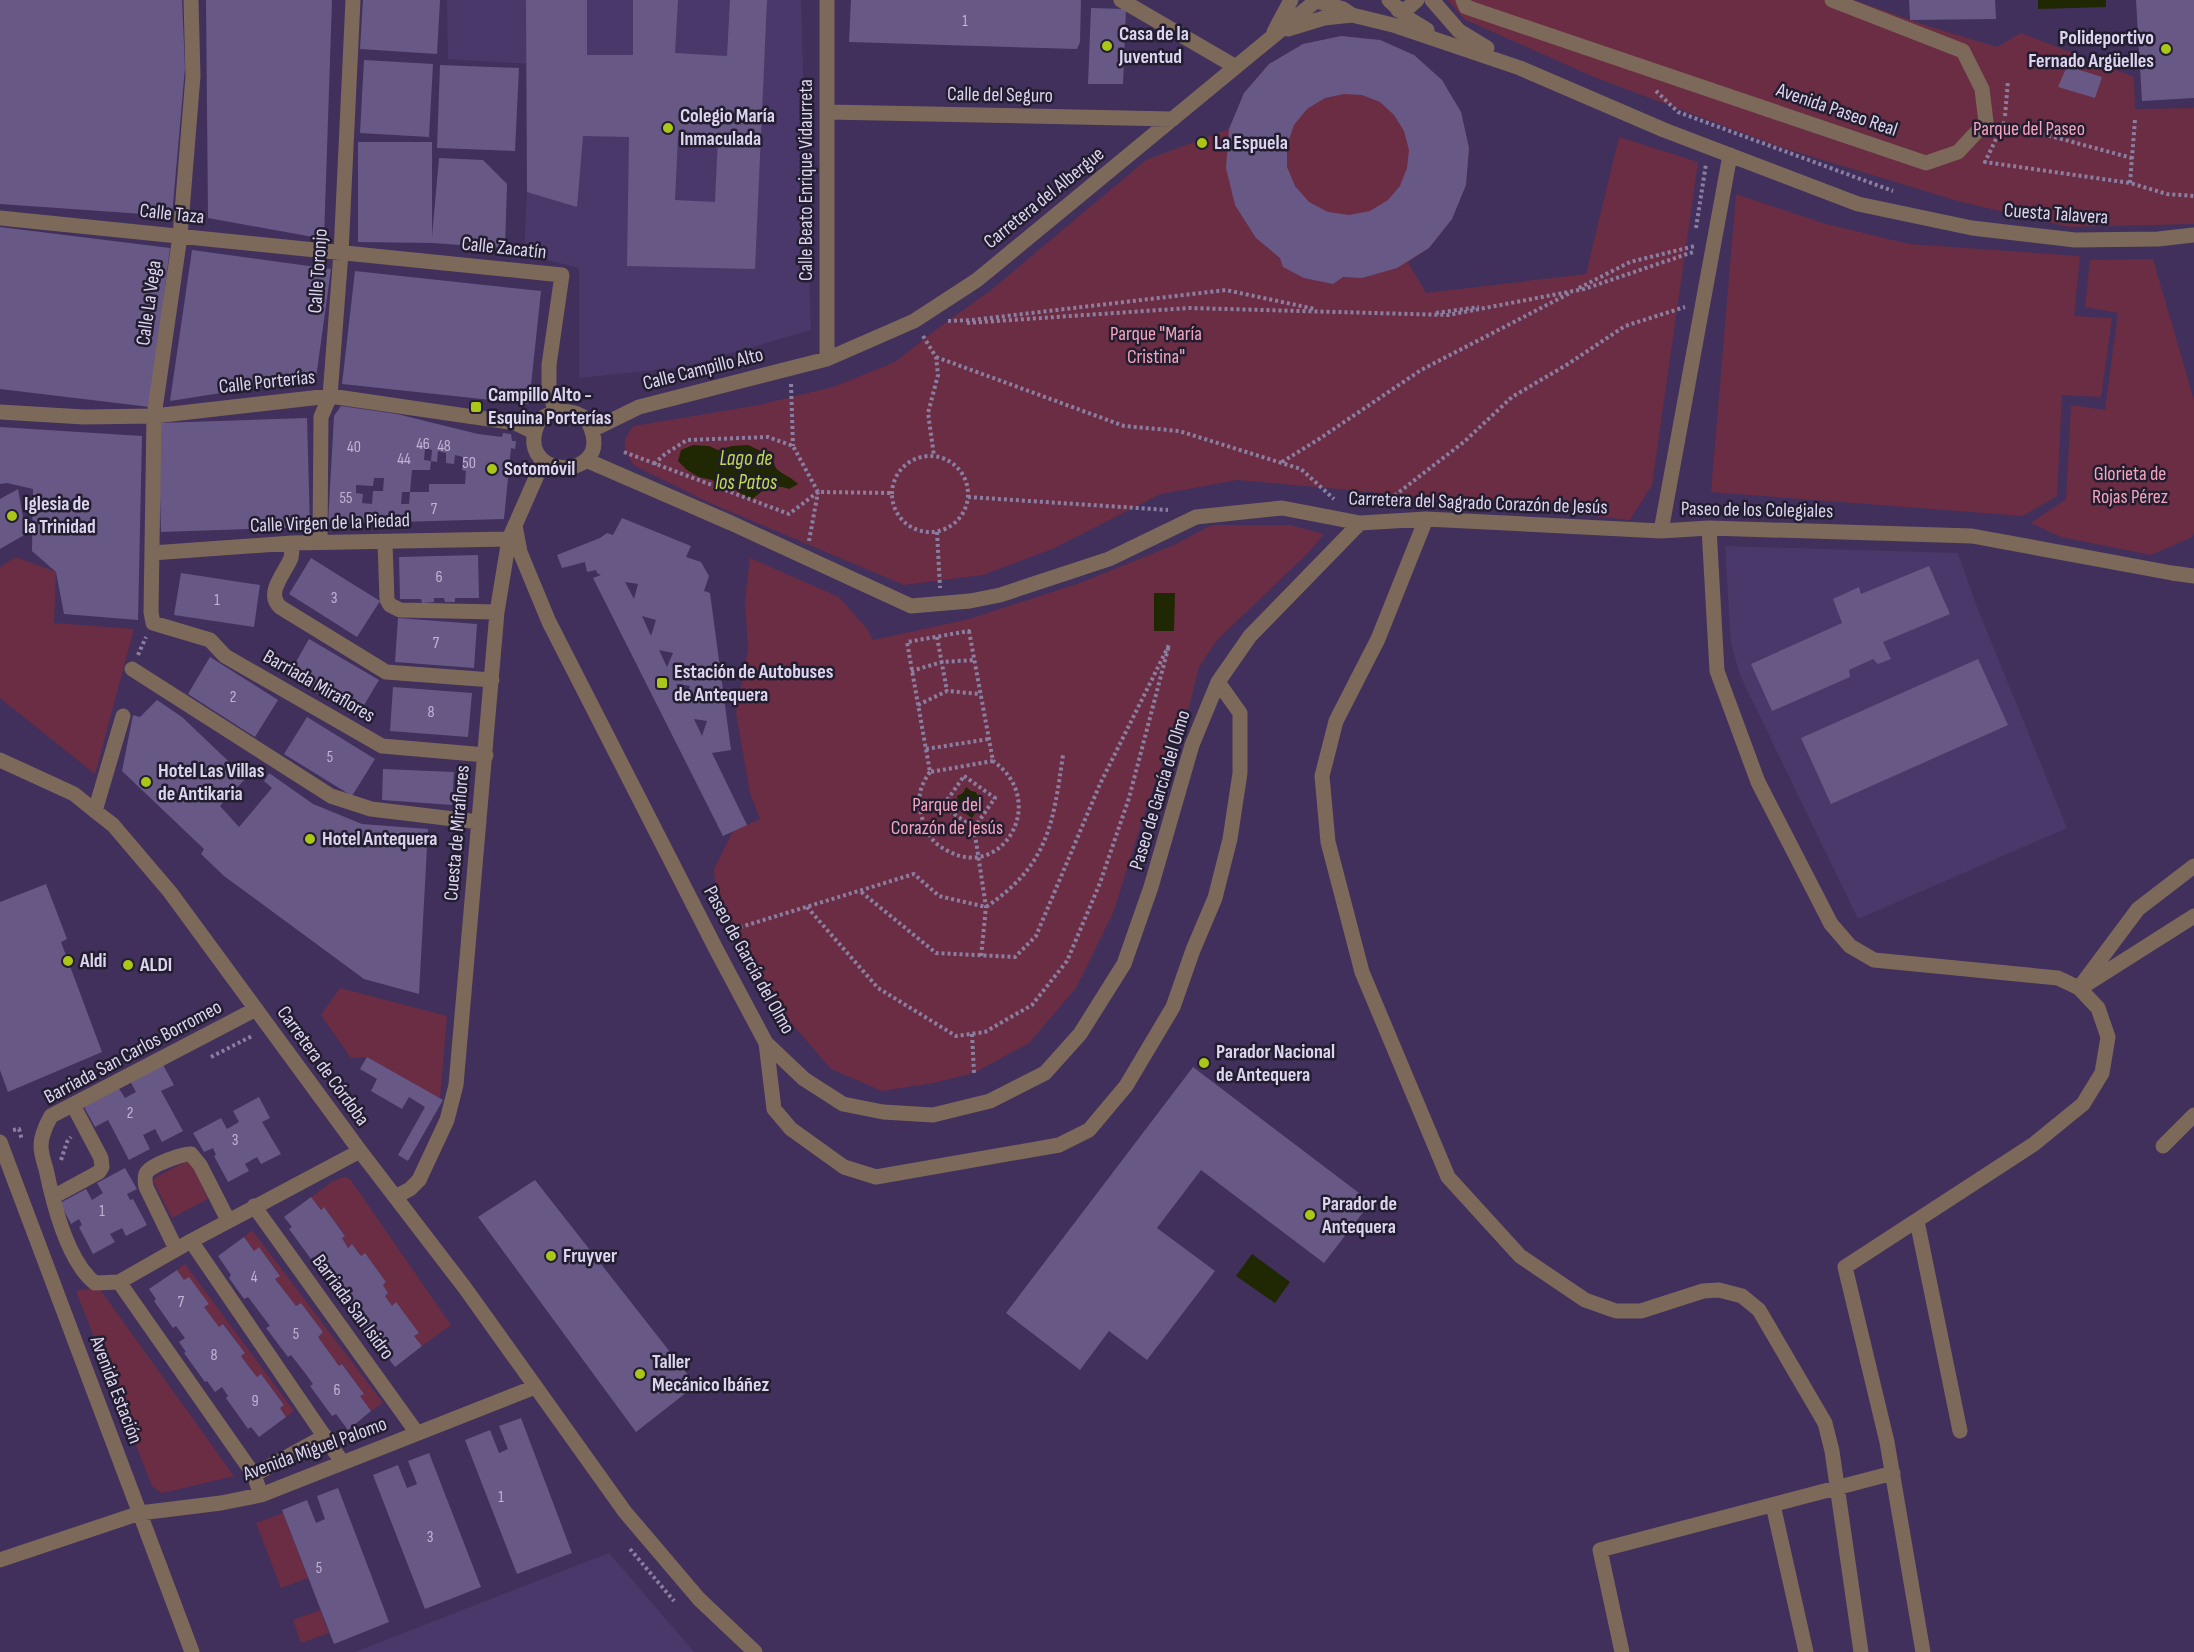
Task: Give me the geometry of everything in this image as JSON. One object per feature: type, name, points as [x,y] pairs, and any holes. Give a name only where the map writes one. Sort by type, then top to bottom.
[{"type":"street","name":"Calle La Vega","points":[[151,612],[154,416],[180,236],[193,76],[191,0]]},
{"type":"street","name":"Calle Toronjo","points":[[320,542],[321,417],[330,396],[353,0]]},
{"type":"street","name":"Calle Beato Enrique Vidaurreta","points":[[827,0],[827,359]]},
{"type":"street","points":[[1121,0],[1236,67]]},
{"type":"street","name":"Carretera del Albergue","points":[[1270,40],[1291,0]]},
{"type":"street","points":[[1316,0],[1343,9],[1352,15],[1393,25],[1520,68],[1730,155]]},
{"type":"street","name":"Carretera del Albergue","points":[[827,359],[914,321],[977,280],[1316,0]]},
{"type":"street","points":[[1394,5],[1408,8],[1417,0]]},
{"type":"street","points":[[1432,0],[1459,31],[1520,68]]},
{"type":"street","name":"Avenida Paseo Real","points":[[1463,0],[1466,6],[1926,163],[1958,152],[1986,122]]},
{"type":"street","points":[[1832,0],[1963,51],[1982,89],[1986,122]]},
{"type":"street","points":[[1394,5],[1418,25],[1457,46]]},
{"type":"street","name":"Carretera del Albergue","points":[[1270,40],[1283,31],[1302,24],[1324,18],[1352,15]]},
{"type":"street","name":"Calle del Seguro","points":[[826,112],[1173,119]]},
{"type":"street","name":"Cuesta Talavera","points":[[1730,155],[1858,204],[1972,228],[2075,240],[2158,239],[2194,235]]},
{"type":"street","name":"Paseo de los Colegiales","points":[[1730,155],[1661,531],[1709,528],[1972,536],[2194,576]]},
{"type":"street","name":"Calle Taza","points":[[0,218],[340,253]]},
{"type":"street","name":"Calle Zacatín","points":[[340,253],[562,275],[549,365],[549,389],[555,411]]},
{"type":"street","name":"Calle Campillo Alto","points":[[592,430],[639,407],[827,359]]},
{"type":"street","name":"Calle Porterías","points":[[0,412],[84,417],[154,416],[330,396],[514,423],[534,432]]},
{"type":"street","points":[[555,411],[578,413],[589,423],[592,430],[593,451],[586,460],[568,468],[548,465],[537,454],[534,446],[534,432],[540,419],[555,411]]},
{"type":"street","name":"Carretera del Sagrado Corazón de Jesús","points":[[586,460],[911,606],[970,602],[1000,595],[1109,559],[1196,517],[1282,508],[1360,523],[1426,519],[1661,531]]},
{"type":"street","name":"Cuesta de Miraflores","points":[[395,1197],[410,1189],[419,1180],[447,1120],[456,1085],[497,612],[512,532],[538,472],[548,465]]},
{"type":"street","points":[[1426,519],[1378,639],[1336,721],[1322,776],[1328,842],[1362,972],[1448,1177],[1520,1256],[1585,1300],[1616,1311],[1641,1311],[1703,1291],[1719,1290],[1742,1296],[1759,1310],[1825,1423],[1832,1451],[1862,1652]]},
{"type":"street","name":"Paseo de García del Olmo","points":[[512,532],[549,622],[766,1043],[804,1079],[843,1104],[883,1112],[933,1115],[990,1101],[1045,1073],[1080,1034],[1124,964],[1151,887],[1192,745],[1218,682],[1250,636],[1360,523]]},
{"type":"street","points":[[1709,528],[1718,671],[1758,782],[1831,924],[1850,946],[1874,960],[2058,978],[2079,988],[2098,1008],[2108,1037],[2102,1073],[2083,1104],[2034,1144],[1845,1267],[1887,1442],[1923,1652]]},
{"type":"street","name":"Calle Virgen de la Piedad","points":[[152,553],[292,543],[385,542],[512,532]]},
{"type":"street","points":[[385,542],[387,600],[393,608],[497,612]]},
{"type":"street","points":[[292,543],[292,555],[274,592],[275,602],[280,608],[386,672],[492,680]]},
{"type":"street","name":"Barriada Miraflores","points":[[151,612],[153,623],[210,640],[225,656],[382,746],[486,755]]},
{"type":"street","points":[[132,669],[331,796],[371,810],[479,822]]},
{"type":"street","points":[[766,1043],[774,1109],[791,1129],[844,1167],[876,1177],[1059,1145],[1089,1130],[1125,1086],[1173,1007],[1193,950],[1215,898],[1230,839],[1240,774],[1240,714],[1218,682]]},
{"type":"street","points":[[95,811],[123,716]]},
{"type":"street","name":"Carretera de Córdoba","points":[[0,760],[74,794],[113,825],[170,892],[360,1151],[465,1288],[625,1512],[682,1581],[755,1652]]},
{"type":"street","points":[[2079,988],[2138,909],[2194,866]]},
{"type":"street","points":[[2079,988],[2137,954],[2194,916]]},
{"type":"street","name":"Barriada San Carlos Borromeo","points":[[119,1282],[95,1283],[88,1277],[62,1232],[41,1147],[44,1130],[51,1116],[256,1010]]},
{"type":"street","points":[[53,1197],[99,1172],[102,1167],[101,1158],[73,1105]]},
{"type":"street","points":[[2163,1146],[2194,1115]]},
{"type":"street","name":"Avenida Estación","points":[[0,1142],[192,1652]]},
{"type":"street","points":[[261,1495],[254,1475],[119,1282],[191,1240],[360,1151]]},
{"type":"street","points":[[176,1249],[146,1186],[146,1176],[151,1169],[181,1154],[191,1154],[200,1165],[228,1220]]},
{"type":"street","name":"Barriada San Isidro","points":[[254,1206],[417,1433]]},
{"type":"street","points":[[1917,1221],[1960,1431]]},
{"type":"street","points":[[191,1240],[342,1462]]},
{"type":"street","name":"Avenida Miguel Palomo","points":[[0,1560],[140,1513],[221,1503],[261,1495],[535,1387]]},
{"type":"street","points":[[254,1475],[325,1436]]},
{"type":"street","points":[[1622,1652],[1600,1550],[1893,1473]]},
{"type":"street","points":[[1773,1505],[1806,1652]]},
{"type":"path","points":[[2008,81],[2004,123],[1985,162],[2130,183],[2167,194],[2194,196]]},
{"type":"path","points":[[2130,183],[2135,120]]},
{"type":"path","points":[[914,321],[972,320],[1226,290],[1322,311],[1417,315],[1535,299],[1584,289],[1693,252],[1707,165],[1695,154],[1705,122]]},
{"type":"path","points":[[1986,122],[2004,123],[2132,158]]},
{"type":"path","points":[[1281,462],[1319,440],[1421,370],[1630,262],[1714,241]]},
{"type":"path","points":[[1360,523],[1465,441],[1512,397],[1626,326],[1702,301]]},
{"type":"path","points":[[967,323],[1189,308],[1352,312]]},
{"type":"path","points":[[914,321],[936,357],[938,375],[928,413],[934,456]]},
{"type":"path","points":[[936,357],[1124,426],[1179,431],[1301,469],[1335,500]]},
{"type":"path","points":[[790,369],[793,446],[818,492],[806,557]]},
{"type":"path","points":[[654,464],[687,440],[768,437],[793,446]]},
{"type":"path","points":[[624,452],[789,514],[818,492],[892,493]]},
{"type":"path","points":[[934,456],[946,459],[956,466],[967,485],[968,497],[959,520],[949,528],[937,532],[926,532],[905,523],[898,515],[893,504],[892,493],[894,481],[900,470],[921,457],[934,456]]},
{"type":"path","points":[[968,497],[1178,510]]},
{"type":"path","points":[[937,532],[941,603]]},
{"type":"path","points":[[930,772],[907,642],[969,631],[993,761],[1004,769],[1017,791],[1020,812],[1016,828],[1000,847],[980,858],[958,856],[937,845],[926,831],[919,807],[921,784],[930,772],[993,761]]},
{"type":"path","points":[[937,637],[947,691]]},
{"type":"path","points":[[807,907],[878,988],[956,1036],[985,1032],[1032,1005],[1066,961],[1100,883],[1129,798],[1169,645],[1100,784],[1036,936],[1015,957],[936,953],[860,891]]},
{"type":"path","points":[[911,671],[942,662],[974,660]]},
{"type":"path","points":[[918,705],[947,691],[981,694]]},
{"type":"path","points":[[926,749],[988,739]]},
{"type":"path","points":[[986,907],[1021,879],[1037,858],[1049,827],[1063,755]]},
{"type":"path","points":[[962,767],[964,776],[995,798],[974,828]]},
{"type":"path","points":[[964,776],[943,806],[974,828],[986,907],[981,957]]},
{"type":"path","points":[[734,929],[914,874],[939,896],[986,907]]},
{"type":"path","points":[[972,1034],[974,1073]]},
{"type":"path","points":[[211,1057],[252,1036]]},
{"type":"path","points":[[46,1170],[60,1162],[66,1142],[85,1128]]},
{"type":"shaded area","name":"Colegio María Inmaculada","points":[[447,0],[801,0],[811,330],[684,367],[579,378],[579,268],[524,254],[533,64],[448,59]]},
{"type":"shaded area","points":[[1725,546],[1958,553],[1977,607],[2067,828],[1858,919],[1740,675],[1731,643]]},
{"type":"shaded area","points":[[609,1553],[694,1652],[355,1652]]},
{"type":"green space","name":"Parque del Paseo","points":[[1448,0],[1854,0],[1997,47],[2021,33],[2134,77],[2135,109],[2194,108],[2194,224],[2069,227],[1961,202],[1780,147],[1594,77],[1464,19]]},
{"type":"green space","name":"Parque \"María Cristina\"","points":[[1341,36],[1380,40],[1414,55],[1461,112],[1469,148],[1466,185],[1452,219],[1429,248],[1408,262],[1426,293],[1586,274],[1619,137],[1698,162],[1652,485],[1630,520],[1237,480],[1161,494],[1052,549],[983,575],[904,585],[710,503],[635,466],[628,455],[625,441],[634,426],[759,405],[833,387],[895,362],[990,291],[1146,160],[1229,129],[1244,93],[1269,64],[1303,44]]},
{"type":"green space","points":[[1736,194],[1826,224],[1909,244],[2080,256],[2074,316],[2112,318],[2101,397],[2062,395],[2057,496],[2023,516],[1711,492]]},
{"type":"green space","name":"Glorieta de Rojas Pérez","points":[[2153,259],[2194,400],[2194,533],[2192,537],[2151,555],[2061,537],[2031,523],[2066,499],[2071,405],[2105,410],[2118,313],[2085,307],[2090,260]]},
{"type":"green space","name":"Parque del Corazón de Jesús","points":[[1212,525],[1290,525],[1324,534],[1308,553],[1217,640],[1199,667],[1189,707],[1168,747],[1113,913],[1076,988],[1029,1043],[974,1073],[933,1083],[882,1091],[831,1069],[780,1010],[734,929],[715,881],[714,869],[733,831],[760,819],[750,793],[736,713],[748,649],[745,600],[750,558],[839,597],[867,629],[873,640],[969,619],[1080,583],[1176,544]]},
{"type":"green space","points":[[16,557],[56,572],[54,623],[134,629],[95,774],[0,698],[0,567]]},
{"type":"green space","points":[[340,988],[447,1016],[440,1099],[367,1057],[351,1058],[321,1015]]},
{"type":"green space","points":[[187,1161],[191,1163],[208,1199],[172,1218],[153,1181],[156,1177]]},
{"type":"green space","points":[[345,1177],[350,1179],[451,1325],[422,1346],[414,1336],[418,1333],[395,1303],[392,1306],[385,1296],[388,1293],[383,1285],[386,1282],[365,1253],[361,1256],[352,1244],[348,1247],[342,1238],[345,1235],[324,1207],[321,1210],[311,1197],[331,1182]]},
{"type":"green space","points":[[252,1230],[383,1403],[371,1411],[360,1396],[363,1393],[343,1364],[339,1366],[318,1337],[323,1332],[301,1303],[296,1306],[275,1279],[280,1275],[259,1247],[254,1251],[244,1237]]},
{"type":"green space","points":[[185,1264],[294,1411],[286,1417],[280,1408],[284,1404],[261,1374],[257,1377],[241,1356],[245,1353],[224,1324],[219,1327],[204,1307],[208,1304],[177,1270]]},
{"type":"green space","points":[[99,1288],[234,1476],[161,1493],[152,1486],[76,1291]]},
{"type":"green space","points":[[283,1513],[308,1578],[281,1588],[256,1523]]},
{"type":"green space","points":[[320,1610],[329,1633],[301,1643],[293,1620]]},
{"type":"water","points":[[2038,0],[2106,0],[2106,7],[2038,9]]},
{"type":"water","name":"Lago de los Patos","points":[[693,445],[709,446],[718,450],[748,445],[761,451],[770,451],[774,454],[777,469],[798,484],[789,489],[777,486],[768,488],[751,500],[734,489],[725,489],[712,480],[699,477],[687,470],[678,461],[681,450]]},
{"type":"water","points":[[1154,593],[1175,593],[1174,631],[1154,631]]},
{"type":"water","points":[[966,787],[984,799],[972,818],[954,805],[958,801],[957,796],[963,793]]},
{"type":"water","points":[[1252,1254],[1290,1282],[1275,1303],[1236,1276]]},
{"type":"building","points":[[0,0],[182,0],[185,68],[172,216],[0,204]]},
{"type":"building","points":[[206,0],[332,0],[324,239],[208,218]]},
{"type":"building","points":[[363,0],[440,0],[437,54],[360,49]]},
{"type":"building","points":[[526,0],[587,0],[587,55],[633,55],[633,0],[678,0],[675,53],[727,56],[730,0],[767,0],[755,269],[627,266],[629,137],[583,136],[577,207],[527,192]],"holes":[[[678,136],[718,138],[715,202],[675,200]]]},
{"type":"building","points":[[851,0],[1081,0],[1080,42],[1077,49],[849,42]]},
{"type":"building","points":[[1909,0],[1995,0],[1996,19],[1910,20]]},
{"type":"building","name":"Polideportivo Fernado Argüelles","points":[[2136,0],[2194,0],[2194,98],[2142,101]]},
{"type":"building","name":"Casa de la Juventud","points":[[1091,8],[1126,9],[1123,84],[1088,84]]},
{"type":"building","points":[[1341,36],[1380,40],[1414,55],[1442,80],[1461,112],[1469,148],[1466,185],[1452,219],[1429,248],[1397,268],[1362,278],[1343,277],[1333,284],[1304,278],[1283,267],[1280,258],[1256,238],[1235,205],[1226,168],[1229,129],[1244,93],[1269,64],[1303,44]],"holes":[[[1344,94],[1362,95],[1380,102],[1394,115],[1404,131],[1409,150],[1407,168],[1400,186],[1388,200],[1370,211],[1349,215],[1328,212],[1309,202],[1295,186],[1287,167],[1287,145],[1294,125],[1307,109],[1325,98]]]},
{"type":"building","points":[[364,60],[433,64],[429,137],[360,133]]},
{"type":"building","points":[[440,65],[519,68],[515,151],[437,148]]},
{"type":"building","points":[[2067,66],[2102,77],[2095,98],[2058,87]]},
{"type":"building","points":[[358,142],[432,142],[432,237],[439,158],[483,160],[507,184],[505,248],[432,243],[358,242]]},
{"type":"building","points":[[0,227],[170,248],[150,407],[0,389]]},
{"type":"building","points":[[192,250],[331,269],[316,378],[170,401]]},
{"type":"building","points":[[355,271],[541,291],[529,404],[342,384]]},
{"type":"building","points":[[341,406],[397,414],[478,434],[502,437],[503,433],[511,434],[512,441],[516,441],[515,449],[511,448],[504,519],[328,524],[334,416]],"holes":[[[425,448],[432,450],[431,461],[424,460]],[[438,451],[446,453],[446,463],[454,464],[455,455],[463,457],[462,470],[466,471],[465,484],[429,484],[429,492],[410,492],[412,470],[430,470],[431,461],[437,462]],[[374,478],[384,478],[383,491],[373,491],[372,504],[362,503],[363,494],[356,493],[356,485],[373,486]],[[402,492],[410,492],[409,504],[401,504]]]},
{"type":"building","points":[[307,418],[310,527],[161,532],[158,423]]},
{"type":"building","points":[[0,427],[142,436],[138,620],[64,614],[56,572],[32,551],[33,489],[7,483],[0,484]]},
{"type":"building","name":"Iglesia de la Trinidad","points":[[18,489],[26,534],[0,549],[0,499]]},
{"type":"building","points":[[622,518],[691,546],[686,557],[701,562],[709,576],[704,591],[710,593],[731,750],[712,753],[747,825],[723,836],[593,578],[601,575],[596,570],[587,572],[585,562],[562,568],[557,555],[607,533],[613,535]],"holes":[[[625,582],[638,584],[634,599]],[[642,616],[656,620],[651,636]],[[659,650],[673,653],[667,667]],[[676,684],[690,686],[685,700]],[[694,719],[707,721],[702,736]]]},
{"type":"building","points":[[478,555],[479,598],[455,598],[455,602],[445,602],[444,598],[434,598],[434,602],[422,603],[421,599],[400,599],[399,557]]},
{"type":"building","points":[[311,558],[380,601],[357,637],[289,594]]},
{"type":"building","points":[[1929,566],[1950,614],[1883,642],[1891,659],[1878,664],[1873,659],[1849,670],[1850,677],[1772,711],[1751,664],[1842,623],[1833,599],[1859,587],[1861,594]]},
{"type":"building","points":[[181,573],[260,585],[254,627],[174,615]]},
{"type":"building","points":[[398,618],[477,624],[474,668],[395,662]]},
{"type":"building","points":[[309,639],[379,680],[357,717],[288,676]]},
{"type":"building","points":[[210,657],[278,700],[255,737],[188,694]]},
{"type":"building","points":[[1978,659],[2008,725],[1831,804],[1801,738]]},
{"type":"building","points":[[393,687],[472,693],[468,737],[390,731]]},
{"type":"building","name":"Hotel Antequera","points":[[157,700],[182,717],[246,778],[220,806],[239,827],[272,788],[264,781],[269,773],[313,804],[362,824],[428,829],[419,994],[364,979],[224,876],[201,854],[204,849],[122,771],[133,715],[140,717]]},
{"type":"building","points":[[307,717],[375,759],[352,796],[284,754]]},
{"type":"building","points":[[383,769],[454,772],[452,805],[382,800]]},
{"type":"building","points":[[46,884],[67,939],[61,942],[102,1052],[8,1092],[0,1070],[0,902]]},
{"type":"building","points":[[367,1057],[443,1100],[408,1161],[398,1155],[425,1107],[409,1097],[402,1109],[371,1091],[377,1079],[360,1069]]},
{"type":"building","points":[[162,1063],[174,1085],[161,1091],[183,1131],[162,1142],[155,1129],[143,1135],[150,1149],[129,1160],[108,1120],[95,1127],[83,1105],[118,1087],[125,1098],[136,1092],[130,1081]]},
{"type":"building","name":"Parador de Antequera","points":[[1193,1067],[1371,1202],[1324,1263],[1201,1170],[1157,1228],[1215,1271],[1147,1360],[1109,1331],[1080,1370],[1006,1313]]},
{"type":"building","points":[[259,1097],[270,1118],[262,1122],[281,1154],[261,1164],[257,1157],[245,1164],[249,1171],[228,1182],[214,1156],[216,1155],[213,1148],[204,1152],[193,1133],[221,1118],[227,1129],[239,1122],[233,1111]]},
{"type":"building","points":[[125,1168],[137,1189],[127,1194],[130,1200],[133,1199],[147,1225],[126,1236],[122,1228],[110,1234],[115,1242],[93,1254],[79,1227],[82,1225],[79,1219],[71,1224],[60,1203],[86,1189],[92,1200],[103,1193],[97,1183]]},
{"type":"building","name":"Fruyver","points":[[535,1180],[696,1385],[636,1432],[478,1217]]},
{"type":"building","points":[[311,1197],[321,1210],[324,1207],[345,1236],[342,1238],[348,1248],[352,1244],[361,1256],[365,1253],[386,1282],[383,1285],[388,1293],[385,1296],[392,1306],[396,1302],[419,1333],[414,1336],[422,1346],[395,1367],[386,1355],[384,1357],[361,1326],[364,1325],[357,1316],[361,1313],[354,1303],[351,1305],[330,1276],[333,1274],[325,1263],[320,1266],[313,1257],[311,1259],[289,1229],[292,1227],[284,1217]]},
{"type":"building","points":[[244,1237],[254,1251],[259,1247],[280,1276],[275,1279],[296,1306],[301,1303],[323,1332],[318,1337],[339,1366],[342,1364],[364,1394],[360,1396],[371,1411],[348,1430],[336,1414],[332,1416],[310,1386],[313,1384],[305,1373],[291,1355],[288,1357],[266,1328],[270,1326],[248,1297],[244,1299],[229,1278],[231,1275],[218,1256]]},
{"type":"building","points":[[177,1270],[184,1280],[189,1277],[209,1304],[204,1307],[219,1327],[223,1324],[245,1353],[241,1356],[249,1367],[257,1377],[261,1374],[284,1405],[280,1408],[286,1417],[259,1437],[251,1427],[248,1429],[226,1398],[228,1396],[222,1387],[215,1392],[207,1381],[205,1382],[184,1353],[186,1352],[179,1342],[185,1338],[176,1326],[173,1328],[154,1301],[156,1299],[149,1289]]},
{"type":"building","points":[[521,1418],[572,1553],[517,1574],[465,1440],[490,1430],[499,1453],[508,1449],[499,1426]]},
{"type":"building","points":[[429,1453],[481,1587],[425,1609],[373,1475],[398,1465],[407,1488],[417,1484],[408,1461]]},
{"type":"building","points":[[338,1488],[389,1622],[334,1644],[282,1510],[307,1500],[316,1523],[325,1519],[317,1496]]},
{"type":"place","name":"Casa de la Juventud","points":[[1107,46]]},
{"type":"place","name":"Polideportivo Fernado Argüelles","points":[[2166,49]]},
{"type":"place","name":"Colegio María Inmaculada","points":[[668,128]]},
{"type":"place","name":"La Espuela","points":[[1202,143]]},
{"type":"place","name":"Campillo Alto - Esquina Porterías","points":[[476,407]]},
{"type":"place","name":"Sotomóvil","points":[[492,469]]},
{"type":"place","name":"Iglesia de la Trinidad","points":[[12,516]]},
{"type":"place","name":"Estación de Autobuses de Antequera","points":[[662,683]]},
{"type":"place","name":"Hotel Las Villas de Antikaria","points":[[146,782]]},
{"type":"place","name":"Hotel Antequera","points":[[310,839]]},
{"type":"place","name":"Aldi","points":[[68,961]]},
{"type":"place","name":"ALDI","points":[[128,965]]},
{"type":"place","name":"Parador Nacional de Antequera","points":[[1204,1063]]},
{"type":"place","name":"Parador de Antequera","points":[[1310,1215]]},
{"type":"place","name":"Fruyver","points":[[551,1256]]},
{"type":"place","name":"Taller Mecánico Ibáñez","points":[[640,1374]]}]
